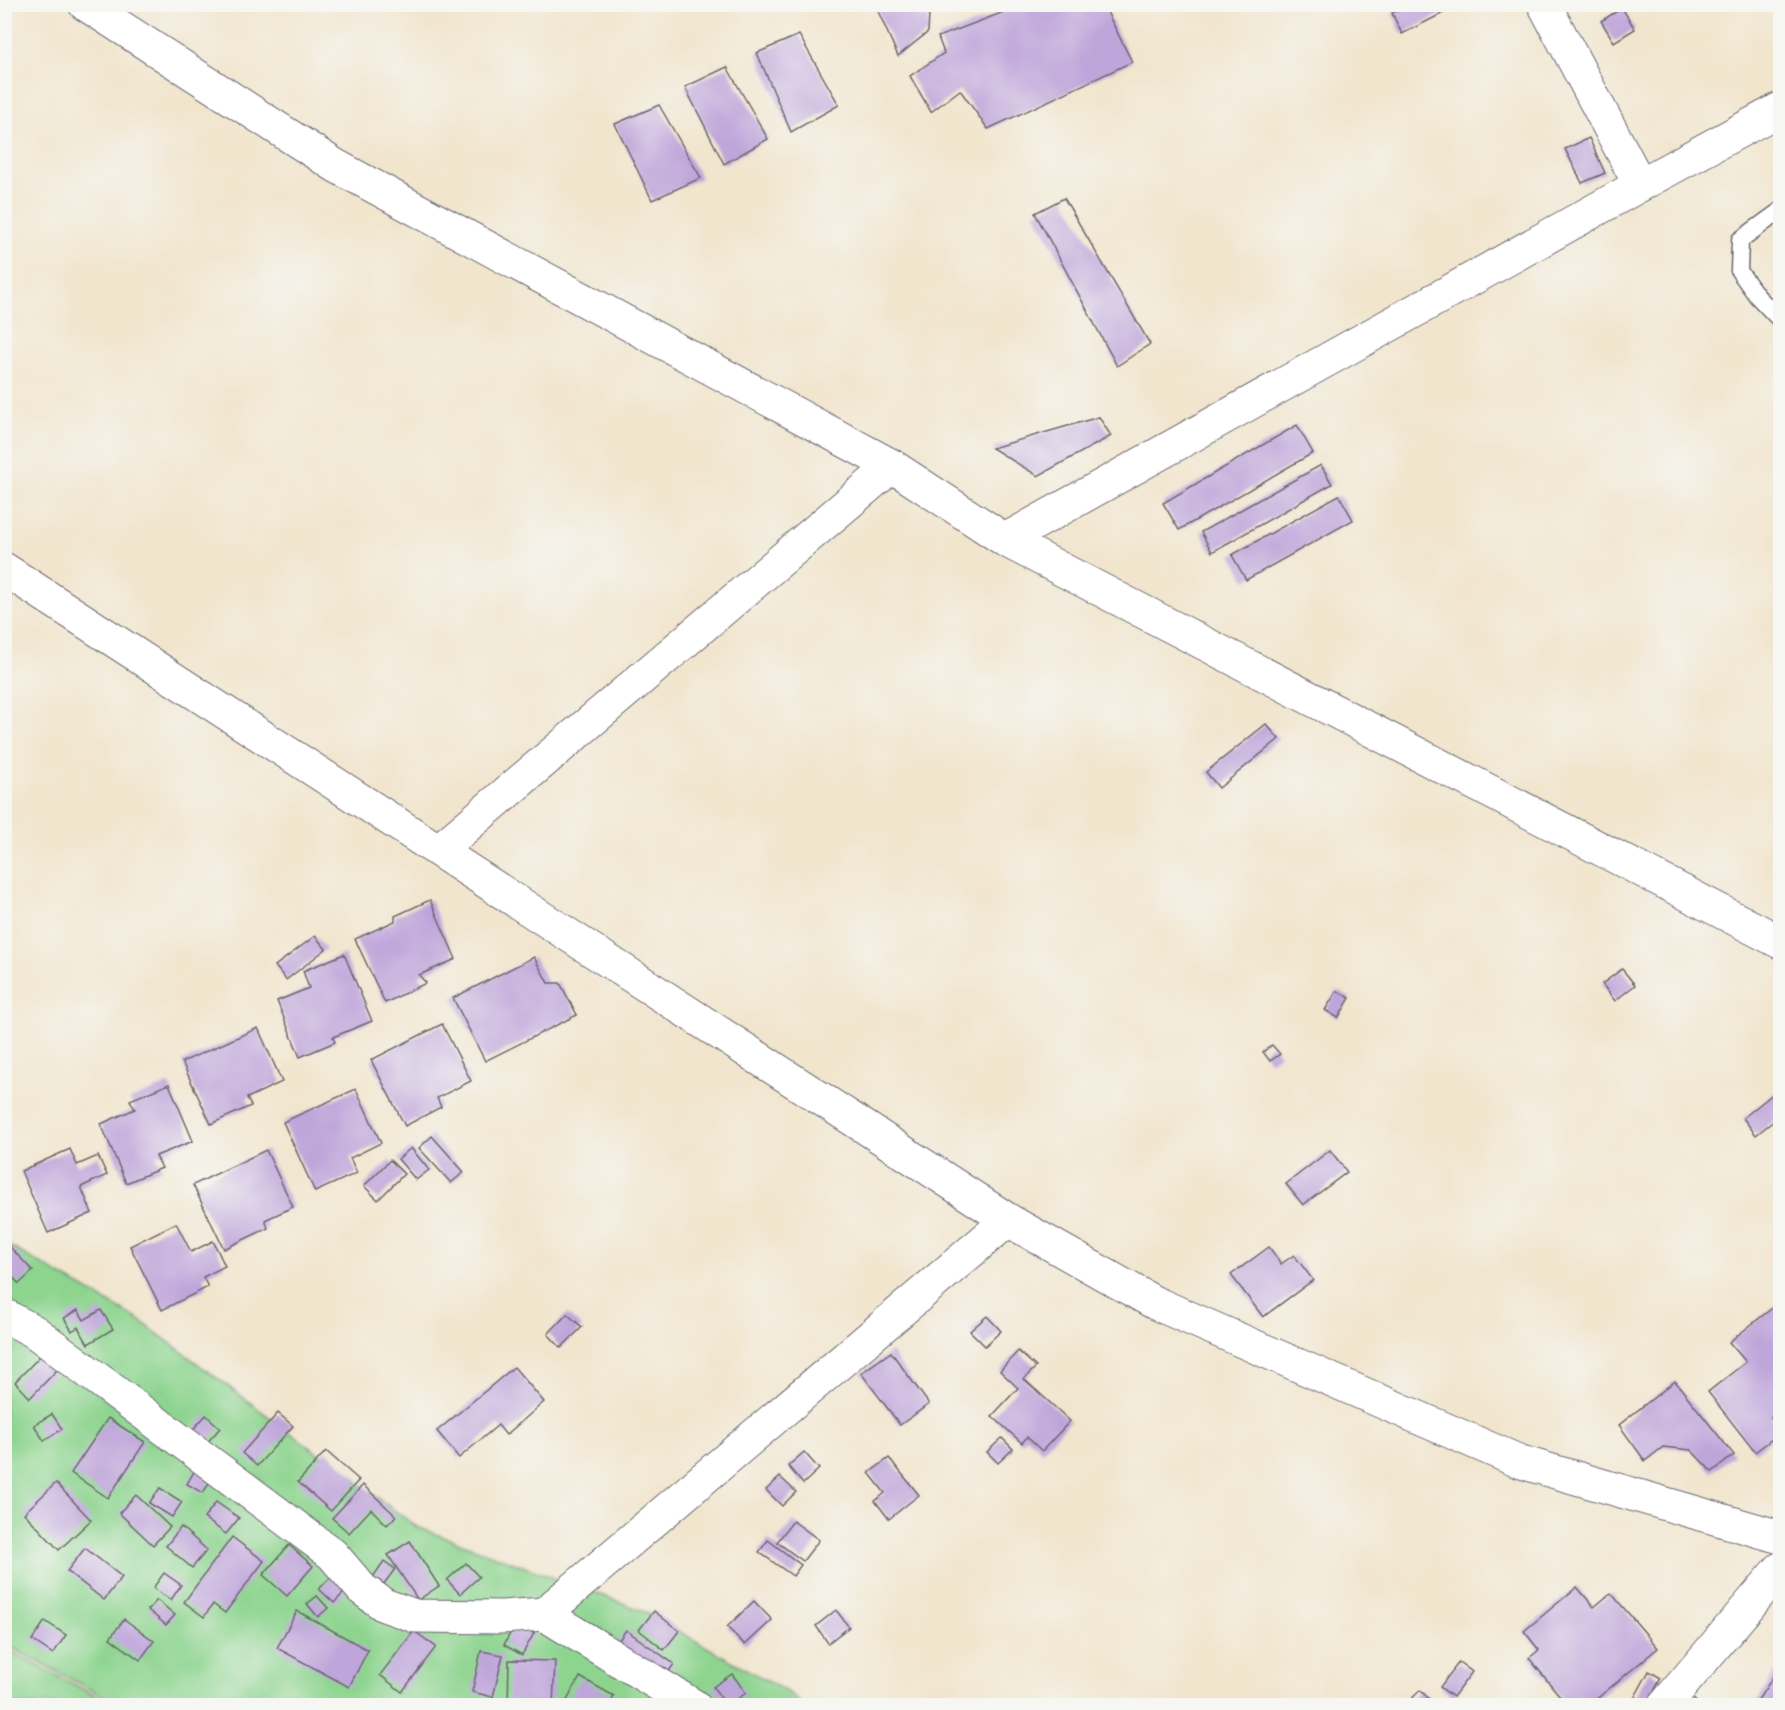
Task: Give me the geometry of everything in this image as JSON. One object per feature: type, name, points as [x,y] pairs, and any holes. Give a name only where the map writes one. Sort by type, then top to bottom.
[{"type":"street","points":[[85,4],[336,166],[892,466],[1005,540],[1780,942]]},
{"type":"street","points":[[1544,4],[1640,185]]},
{"type":"street","points":[[1005,540],[1780,109]]},
{"type":"street","points":[[439,850],[892,466]]},
{"type":"street","points":[[4,569],[1008,1220],[1155,1303],[1518,1461],[1780,1537]]},
{"type":"street","points":[[544,1614],[1008,1220]]},
{"type":"street","points":[[4,1315],[43,1338],[332,1554],[362,1588],[384,1605],[415,1616],[502,1617],[544,1614],[694,1706]]},
{"type":"street","points":[[1664,1706],[1780,1569]]},
{"type":"lane","points":[[1780,210],[1740,240],[1739,271],[1757,296],[1780,320]]},
{"type":"green space","points":[[4,1243],[139,1320],[417,1527],[641,1610],[789,1693],[802,1705],[120,1705],[5,1644]]},
{"type":"green space","points":[[5,1648],[113,1705],[5,1705]]},
{"type":"building","points":[[888,4],[948,4],[929,14],[928,32],[898,56],[878,11]]},
{"type":"building","points":[[1025,4],[1103,4],[1132,62],[988,129],[960,90],[931,112],[910,76],[944,53],[938,37]]},
{"type":"building","points":[[1410,4],[1461,4],[1402,34],[1392,13]]},
{"type":"building","points":[[1622,8],[1635,29],[1614,42],[1601,21]]},
{"type":"building","points":[[799,35],[839,105],[791,132],[757,53]]},
{"type":"building","points":[[727,67],[768,139],[724,164],[685,87]]},
{"type":"building","points":[[659,105],[701,178],[652,200],[615,124]]},
{"type":"building","points":[[1589,138],[1605,173],[1582,183],[1565,149]]},
{"type":"building","points":[[1064,198],[1150,344],[1117,366],[1035,213]]},
{"type":"building","points":[[1099,417],[1111,436],[1038,476],[992,448]]},
{"type":"building","points":[[1297,425],[1313,453],[1179,530],[1163,503]]},
{"type":"building","points":[[1321,465],[1332,484],[1212,552],[1201,532]]},
{"type":"building","points":[[1339,495],[1353,520],[1246,580],[1232,555]]},
{"type":"building","points":[[1266,724],[1279,739],[1219,788],[1206,772]]},
{"type":"building","points":[[430,900],[456,959],[419,975],[426,983],[385,1003],[355,939],[395,921],[395,916]]},
{"type":"building","points":[[315,936],[326,949],[286,980],[275,966]]},
{"type":"building","points":[[344,954],[372,1021],[333,1037],[335,1042],[300,1057],[277,1001],[309,988],[303,971]]},
{"type":"building","points":[[534,957],[548,983],[560,983],[577,1015],[485,1061],[453,998]]},
{"type":"building","points":[[1622,969],[1635,985],[1615,1001],[1602,984]]},
{"type":"building","points":[[1337,991],[1350,998],[1338,1018],[1325,1010]]},
{"type":"building","points":[[442,1024],[471,1081],[437,1098],[441,1107],[405,1126],[371,1060]]},
{"type":"building","points":[[258,1028],[282,1082],[247,1098],[251,1106],[211,1124],[182,1062]]},
{"type":"building","points":[[1272,1045],[1280,1054],[1270,1061],[1263,1052]]},
{"type":"building","points":[[169,1084],[193,1141],[156,1156],[162,1168],[126,1183],[101,1124],[135,1109],[130,1100]]},
{"type":"building","points":[[1780,1088],[1780,1116],[1756,1135],[1743,1118]]},
{"type":"building","points":[[356,1089],[381,1143],[350,1158],[357,1173],[315,1192],[283,1122]]},
{"type":"building","points":[[432,1136],[464,1172],[451,1183],[419,1148]]},
{"type":"building","points":[[411,1148],[429,1170],[416,1180],[398,1159]]},
{"type":"building","points":[[70,1149],[77,1165],[98,1156],[107,1175],[81,1187],[92,1213],[48,1233],[21,1171]]},
{"type":"building","points":[[266,1150],[293,1207],[265,1220],[268,1228],[224,1249],[193,1185]]},
{"type":"building","points":[[1330,1150],[1347,1172],[1303,1205],[1286,1184]]},
{"type":"building","points":[[390,1160],[404,1174],[378,1200],[364,1186]]},
{"type":"building","points":[[176,1223],[191,1252],[213,1241],[225,1266],[203,1277],[208,1287],[162,1310],[130,1246]]},
{"type":"building","points":[[9,1246],[33,1271],[19,1284],[4,1268],[4,1250]]},
{"type":"building","points":[[1269,1247],[1281,1264],[1294,1255],[1313,1280],[1263,1317],[1231,1275]]},
{"type":"building","points":[[1780,1302],[1780,1411],[1771,1418],[1780,1433],[1755,1452],[1708,1392],[1746,1362],[1729,1342]]},
{"type":"building","points":[[78,1310],[84,1320],[101,1310],[113,1329],[88,1344],[78,1327],[72,1331],[64,1318]]},
{"type":"building","points":[[567,1314],[582,1327],[561,1348],[548,1334]]},
{"type":"building","points":[[987,1316],[1001,1331],[985,1346],[970,1331]]},
{"type":"building","points":[[1018,1351],[1036,1367],[1024,1379],[1070,1421],[1042,1451],[1027,1437],[1022,1443],[992,1416],[1018,1388],[1000,1371]]},
{"type":"building","points":[[891,1352],[929,1404],[900,1425],[861,1373]]},
{"type":"building","points":[[42,1354],[58,1369],[30,1398],[15,1382]]},
{"type":"building","points":[[514,1367],[544,1402],[506,1435],[498,1425],[459,1458],[437,1431]]},
{"type":"building","points":[[1675,1381],[1734,1455],[1712,1472],[1691,1450],[1663,1447],[1645,1461],[1619,1425]]},
{"type":"building","points":[[278,1413],[293,1426],[257,1466],[242,1453]]},
{"type":"building","points":[[52,1414],[62,1429],[44,1441],[34,1425]]},
{"type":"building","points":[[206,1415],[220,1428],[204,1446],[189,1434]]},
{"type":"building","points":[[108,1418],[145,1442],[108,1498],[71,1473]]},
{"type":"building","points":[[1002,1438],[1013,1449],[998,1463],[987,1452]]},
{"type":"building","points":[[326,1451],[359,1480],[331,1511],[298,1482]]},
{"type":"building","points":[[804,1452],[819,1469],[803,1484],[788,1466]]},
{"type":"building","points":[[889,1458],[919,1495],[889,1519],[875,1501],[885,1493],[869,1473]]},
{"type":"building","points":[[196,1468],[212,1478],[203,1493],[187,1484]]},
{"type":"building","points":[[780,1477],[796,1492],[782,1506],[766,1490]]},
{"type":"building","points":[[56,1483],[91,1520],[59,1550],[24,1513]]},
{"type":"building","points":[[363,1485],[396,1516],[387,1525],[371,1509],[349,1533],[332,1518]]},
{"type":"building","points":[[160,1488],[182,1502],[172,1517],[149,1503]]},
{"type":"building","points":[[136,1495],[170,1527],[153,1545],[119,1513]]},
{"type":"building","points":[[216,1502],[239,1518],[226,1534],[204,1518]]},
{"type":"building","points":[[793,1521],[819,1540],[803,1561],[777,1542]]},
{"type":"building","points":[[181,1527],[207,1550],[192,1568],[166,1546]]},
{"type":"building","points":[[232,1537],[264,1561],[225,1613],[213,1604],[204,1617],[184,1602]]},
{"type":"building","points":[[768,1540],[801,1565],[793,1576],[759,1552]]},
{"type":"building","points":[[410,1541],[439,1586],[418,1600],[388,1555]]},
{"type":"building","points":[[289,1545],[313,1566],[287,1596],[263,1575]]},
{"type":"building","points":[[85,1548],[122,1577],[104,1600],[67,1571]]},
{"type":"building","points":[[384,1561],[395,1569],[384,1584],[373,1577]]},
{"type":"building","points":[[466,1563],[479,1577],[460,1594],[447,1580]]},
{"type":"building","points":[[336,1572],[350,1586],[334,1603],[319,1589]]},
{"type":"building","points":[[164,1573],[181,1585],[171,1600],[153,1588]]},
{"type":"building","points":[[1577,1587],[1594,1607],[1611,1593],[1658,1648],[1588,1706],[1568,1706],[1529,1658],[1539,1650],[1524,1631]]},
{"type":"building","points":[[317,1596],[328,1608],[318,1617],[307,1604]]},
{"type":"building","points":[[157,1600],[175,1615],[166,1625],[148,1610]]},
{"type":"building","points":[[754,1601],[772,1620],[745,1645],[727,1627]]},
{"type":"building","points":[[836,1610],[849,1627],[828,1643],[816,1626]]},
{"type":"building","points":[[297,1611],[368,1650],[349,1687],[277,1648]]},
{"type":"building","points":[[654,1611],[679,1631],[664,1650],[639,1630]]},
{"type":"building","points":[[124,1619],[154,1641],[140,1660],[110,1638]]},
{"type":"building","points":[[45,1621],[66,1635],[53,1654],[32,1640]]},
{"type":"building","points":[[515,1624],[534,1633],[522,1655],[504,1645]]},
{"type":"building","points":[[626,1630],[674,1664],[665,1677],[616,1644]]},
{"type":"building","points":[[414,1631],[436,1647],[402,1692],[380,1675]]},
{"type":"building","points":[[481,1651],[503,1655],[493,1697],[472,1692]]},
{"type":"building","points":[[509,1660],[555,1661],[553,1706],[508,1706]]},
{"type":"building","points":[[1459,1662],[1472,1672],[1453,1697],[1440,1687]]},
{"type":"building","points":[[1780,1666],[1780,1706],[1754,1706]]},
{"type":"building","points":[[1649,1671],[1661,1678],[1646,1706],[1630,1706]]},
{"type":"building","points":[[732,1674],[746,1693],[727,1706],[713,1687]]},
{"type":"building","points":[[580,1677],[614,1696],[609,1706],[564,1706]]},
{"type":"building","points":[[1420,1690],[1436,1706],[1405,1706]]},
{"type":"building","points":[[1690,1696],[1701,1706],[1682,1706]]}]
